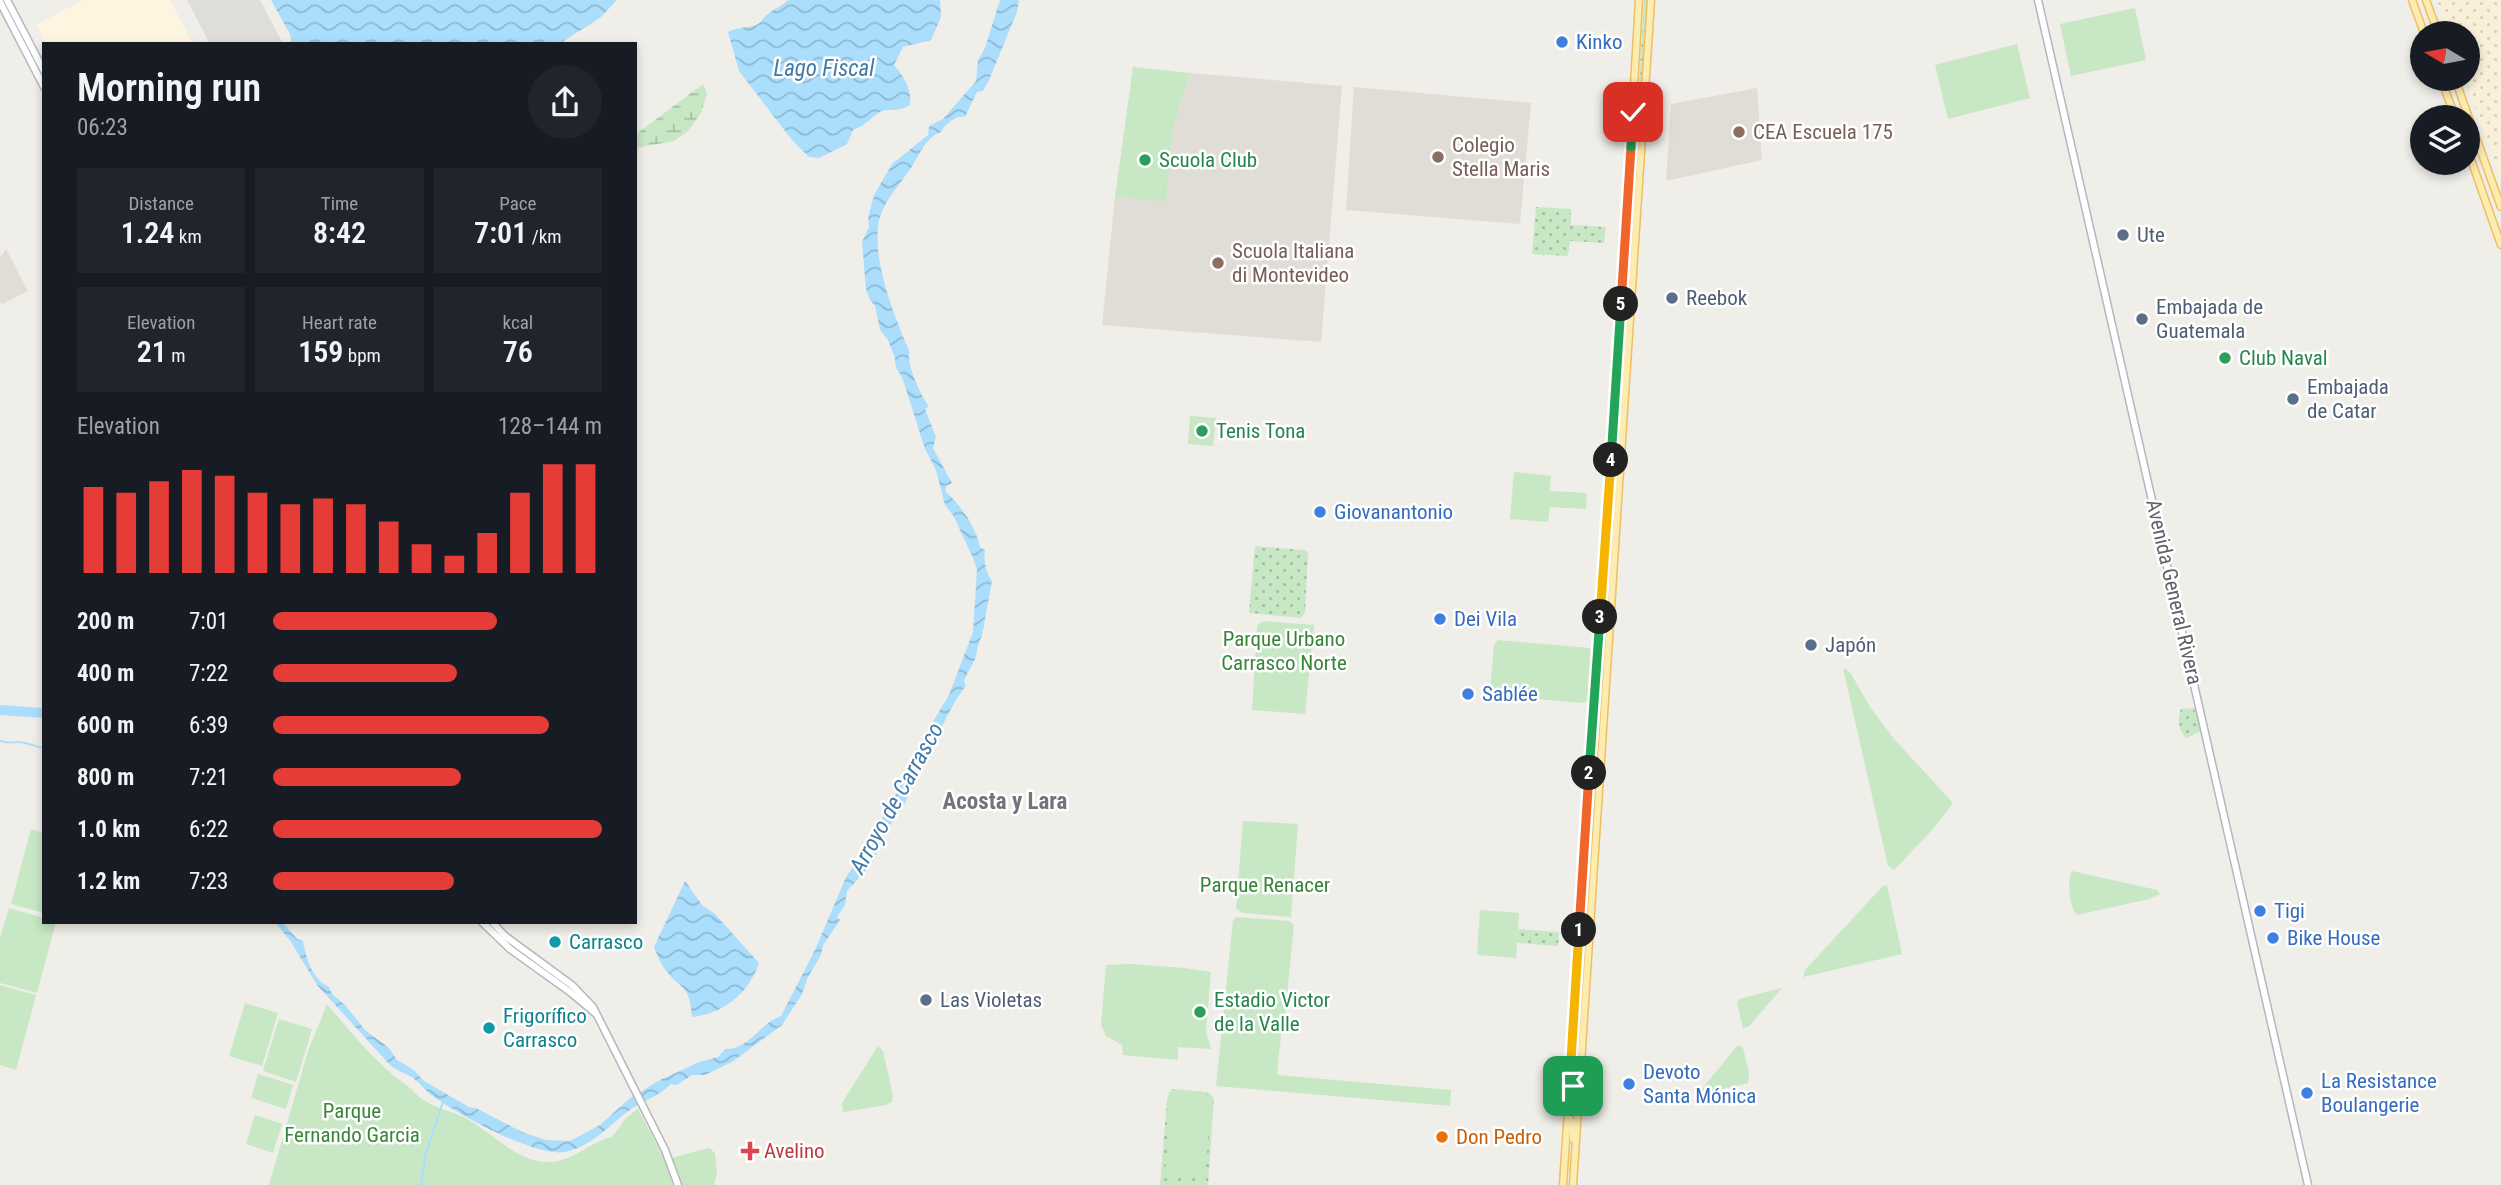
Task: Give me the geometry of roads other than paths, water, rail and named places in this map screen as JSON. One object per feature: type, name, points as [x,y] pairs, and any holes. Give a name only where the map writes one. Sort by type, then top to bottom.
[{"type":"main road","points":[[7,0],[42,67]]},
{"type":"main road","points":[[1563,1185],[1617,376],[1639,0]]},
{"type":"main road","points":[[1573,1185],[1651,0]]},
{"type":"main road","name":"Avenida General Rivera","points":[[2038,0],[2308,1185]]},
{"type":"main road","points":[[2412,0],[2420,21]]},
{"type":"main road","points":[[2427,0],[2434,21]]},
{"type":"main road","points":[[0,2],[42,83]]},
{"type":"main road","points":[[2459,91],[2501,207]]},
{"type":"main road","points":[[2477,175],[2501,244]]},
{"type":"main road","points":[[484,924],[510,949],[596,1014]]},
{"type":"main road","points":[[494,924],[511,940],[573,986],[593,1007],[632,1080],[665,1150],[678,1185]]},
{"type":"main road","points":[[1570,1076],[1574,1090],[1574,1107],[1578,1115]]},
{"type":"main road","points":[[1568,1115],[1572,1122],[1575,1155]]},
{"type":"water","points":[[271,0],[617,0],[601,17],[562,42],[292,42]]},
{"type":"water","name":"Lago Fiscal","points":[[788,0],[940,0],[941,17],[931,40],[903,47],[894,65],[906,83],[910,105],[879,113],[853,130],[847,144],[819,158],[809,157],[792,140],[739,71],[728,32],[758,24]]},
{"type":"water","points":[[1000,0],[1019,0],[1017,12],[983,91],[977,92],[965,117],[951,121],[925,144],[887,202],[878,228],[879,258],[886,290],[909,350],[914,377],[929,406],[925,409],[936,437],[933,448],[952,483],[946,486],[946,492],[967,517],[980,547],[985,550],[984,558],[992,581],[982,636],[964,681],[966,686],[950,710],[929,756],[923,758],[918,765],[916,780],[904,805],[882,837],[870,866],[847,891],[845,905],[837,917],[840,920],[823,945],[821,955],[802,994],[782,1025],[732,1062],[705,1075],[692,1075],[677,1085],[671,1084],[631,1109],[592,1140],[574,1149],[552,1152],[517,1142],[446,1105],[413,1078],[391,1066],[317,985],[277,924],[284,924],[297,939],[303,941],[308,961],[318,979],[329,987],[332,994],[345,1005],[365,1030],[389,1048],[397,1060],[414,1070],[424,1081],[469,1107],[522,1132],[546,1140],[570,1141],[600,1125],[629,1099],[658,1081],[699,1062],[718,1057],[725,1049],[741,1045],[781,1016],[815,950],[846,877],[861,856],[896,794],[916,750],[949,695],[973,632],[977,570],[953,515],[945,505],[936,470],[925,449],[902,377],[896,368],[895,358],[888,340],[880,330],[875,306],[866,289],[862,242],[869,227],[868,218],[874,195],[892,164],[928,135],[929,126],[943,119],[976,81],[978,60],[985,48]]},
{"type":"water","points":[[685,881],[702,905],[715,914],[759,963],[749,984],[733,1000],[714,1012],[692,1017],[686,992],[664,968],[654,947]]},
{"type":"waterway","name":"Arroyo de Carrasco","points":[[0,710],[42,713]]},
{"type":"waterway","points":[[0,741],[22,742],[42,747]]},
{"type":"waterway","points":[[421,1185],[426,1153],[443,1102]]},
{"type":"place","name":"Kinko","points":[[1562,42]]},
{"type":"place","name":"CEA Escuela 175","points":[[1739,132]]},
{"type":"place","name":"Colegio Stella Maris","points":[[1438,157]]},
{"type":"place","name":"Scuola Club","points":[[1145,160]]},
{"type":"place","name":"Ute","points":[[2123,235]]},
{"type":"place","name":"Scuola Italiana di Montevideo","points":[[1218,263]]},
{"type":"place","name":"Reebok","points":[[1672,298]]},
{"type":"place","name":"Embajada de Guatemala","points":[[2142,319]]},
{"type":"place","name":"Club Naval","points":[[2225,358]]},
{"type":"place","name":"Embajada de Catar","points":[[2293,399]]},
{"type":"place","name":"Tenis Tona","points":[[1202,431]]},
{"type":"place","name":"Giovanantonio","points":[[1320,512]]},
{"type":"place","name":"Dei Vila","points":[[1440,619]]},
{"type":"place","name":"Japón","points":[[1811,645]]},
{"type":"place","name":"Sablée","points":[[1468,694]]},
{"type":"place","name":"Tigi","points":[[2260,911]]},
{"type":"place","name":"Bike House","points":[[2273,938]]},
{"type":"place","name":"Carrasco","points":[[555,942]]},
{"type":"place","name":"Las Violetas","points":[[926,1000]]},
{"type":"place","name":"Estadio Victor de la Valle","points":[[1200,1012]]},
{"type":"place","name":"Frigorífico Carrasco","points":[[489,1028]]},
{"type":"place","name":"Devoto Santa Mónica","points":[[1629,1084]]},
{"type":"place","name":"La Resistance Boulangerie","points":[[2307,1093]]},
{"type":"place","name":"Don Pedro","points":[[1442,1137]]},
{"type":"place","name":"Avelino","points":[[750,1151]]},
{"type":"district","name":"Acosta y Lara","points":[[1005,801]]},
{"type":"park label","name":"Parque Urbano Carrasco Norte","points":[[1284,651]]},
{"type":"park label","name":"Parque Renacer","points":[[1265,885]]},
{"type":"park label","name":"Parque Fernando Garcia","points":[[352,1123]]}]
